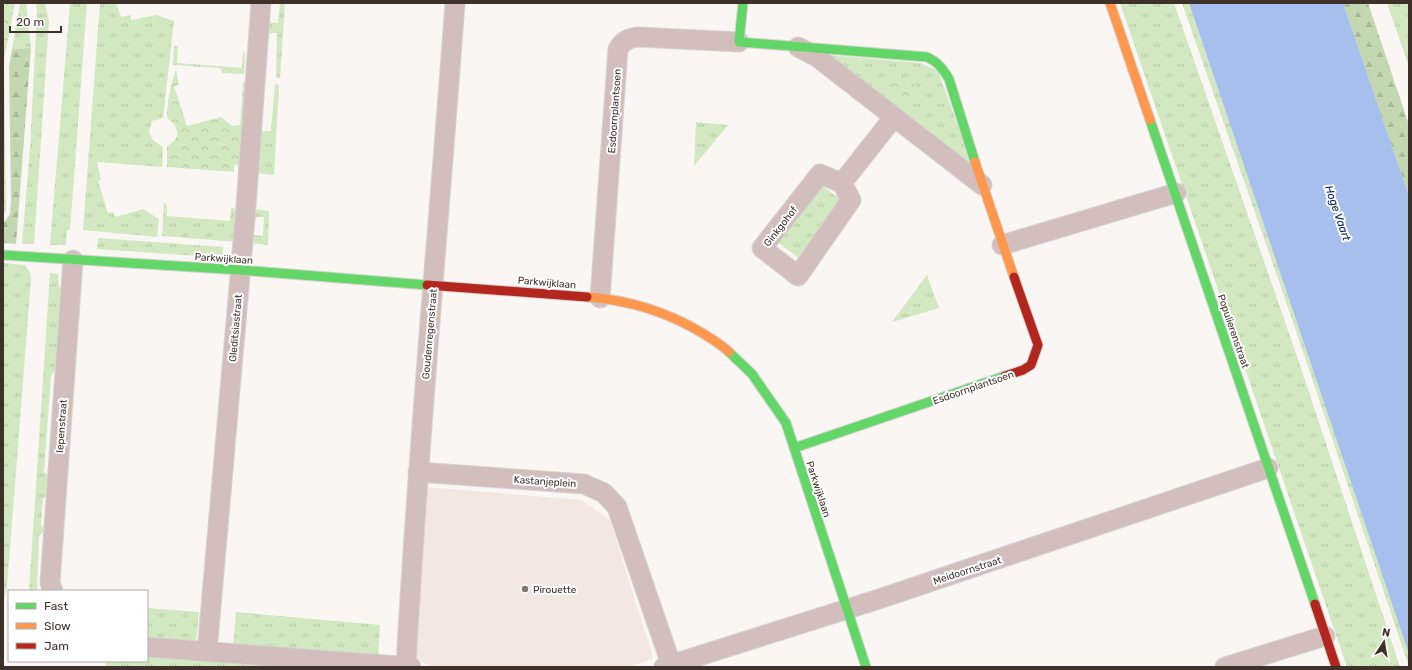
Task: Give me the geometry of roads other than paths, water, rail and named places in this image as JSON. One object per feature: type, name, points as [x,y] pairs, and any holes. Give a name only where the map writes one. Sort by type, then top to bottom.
[{"type":"street","name":"Gleditsiastraat","points":[[207,652],[240,270],[261,3]]},
{"type":"street","name":"Goudenregenstraat","points":[[409,666],[418,472],[455,3]]},
{"type":"street","points":[[739,42],[742,3]]},
{"type":"street","name":"Populierenstraat","points":[[1110,3],[1336,667]]},
{"type":"street","name":"Esdoornplantsoen","points":[[600,298],[618,49],[623,42],[629,38],[638,37],[739,42],[912,55],[927,57],[937,61],[949,79],[1002,245],[1038,345],[1031,365],[993,380],[794,448]]},
{"type":"street","name":"Esdoornplantsoen","points":[[798,47],[817,57],[982,185]]},
{"type":"street","points":[[842,183],[894,117]]},
{"type":"street","name":"Ginkgohof","points":[[820,174],[842,183],[851,200],[798,276],[762,248],[820,174]]},
{"type":"street","points":[[1002,245],[1176,194]]},
{"type":"street","name":"Parkwijklaan","points":[[3,255],[240,270],[600,298],[638,305],[682,321],[725,348],[752,374],[786,423],[846,610],[866,667]]},
{"type":"street","name":"Iepenstraat","points":[[53,590],[50,584],[73,260]]},
{"type":"street","name":"Meidoornstraat","points":[[668,666],[846,610],[1268,468]]},
{"type":"street","name":"Kastanjeplein","points":[[418,472],[584,484],[604,493],[617,507],[668,666]]},
{"type":"street","points":[[1225,667],[1325,636]]},
{"type":"street","points":[[148,647],[409,666]]},
{"type":"water","name":"Hoge Vaart","points":[[1189,3],[1343,3],[1409,196],[1409,654]]},
{"type":"place","name":"Pirouette","points":[[525,589]]}]
